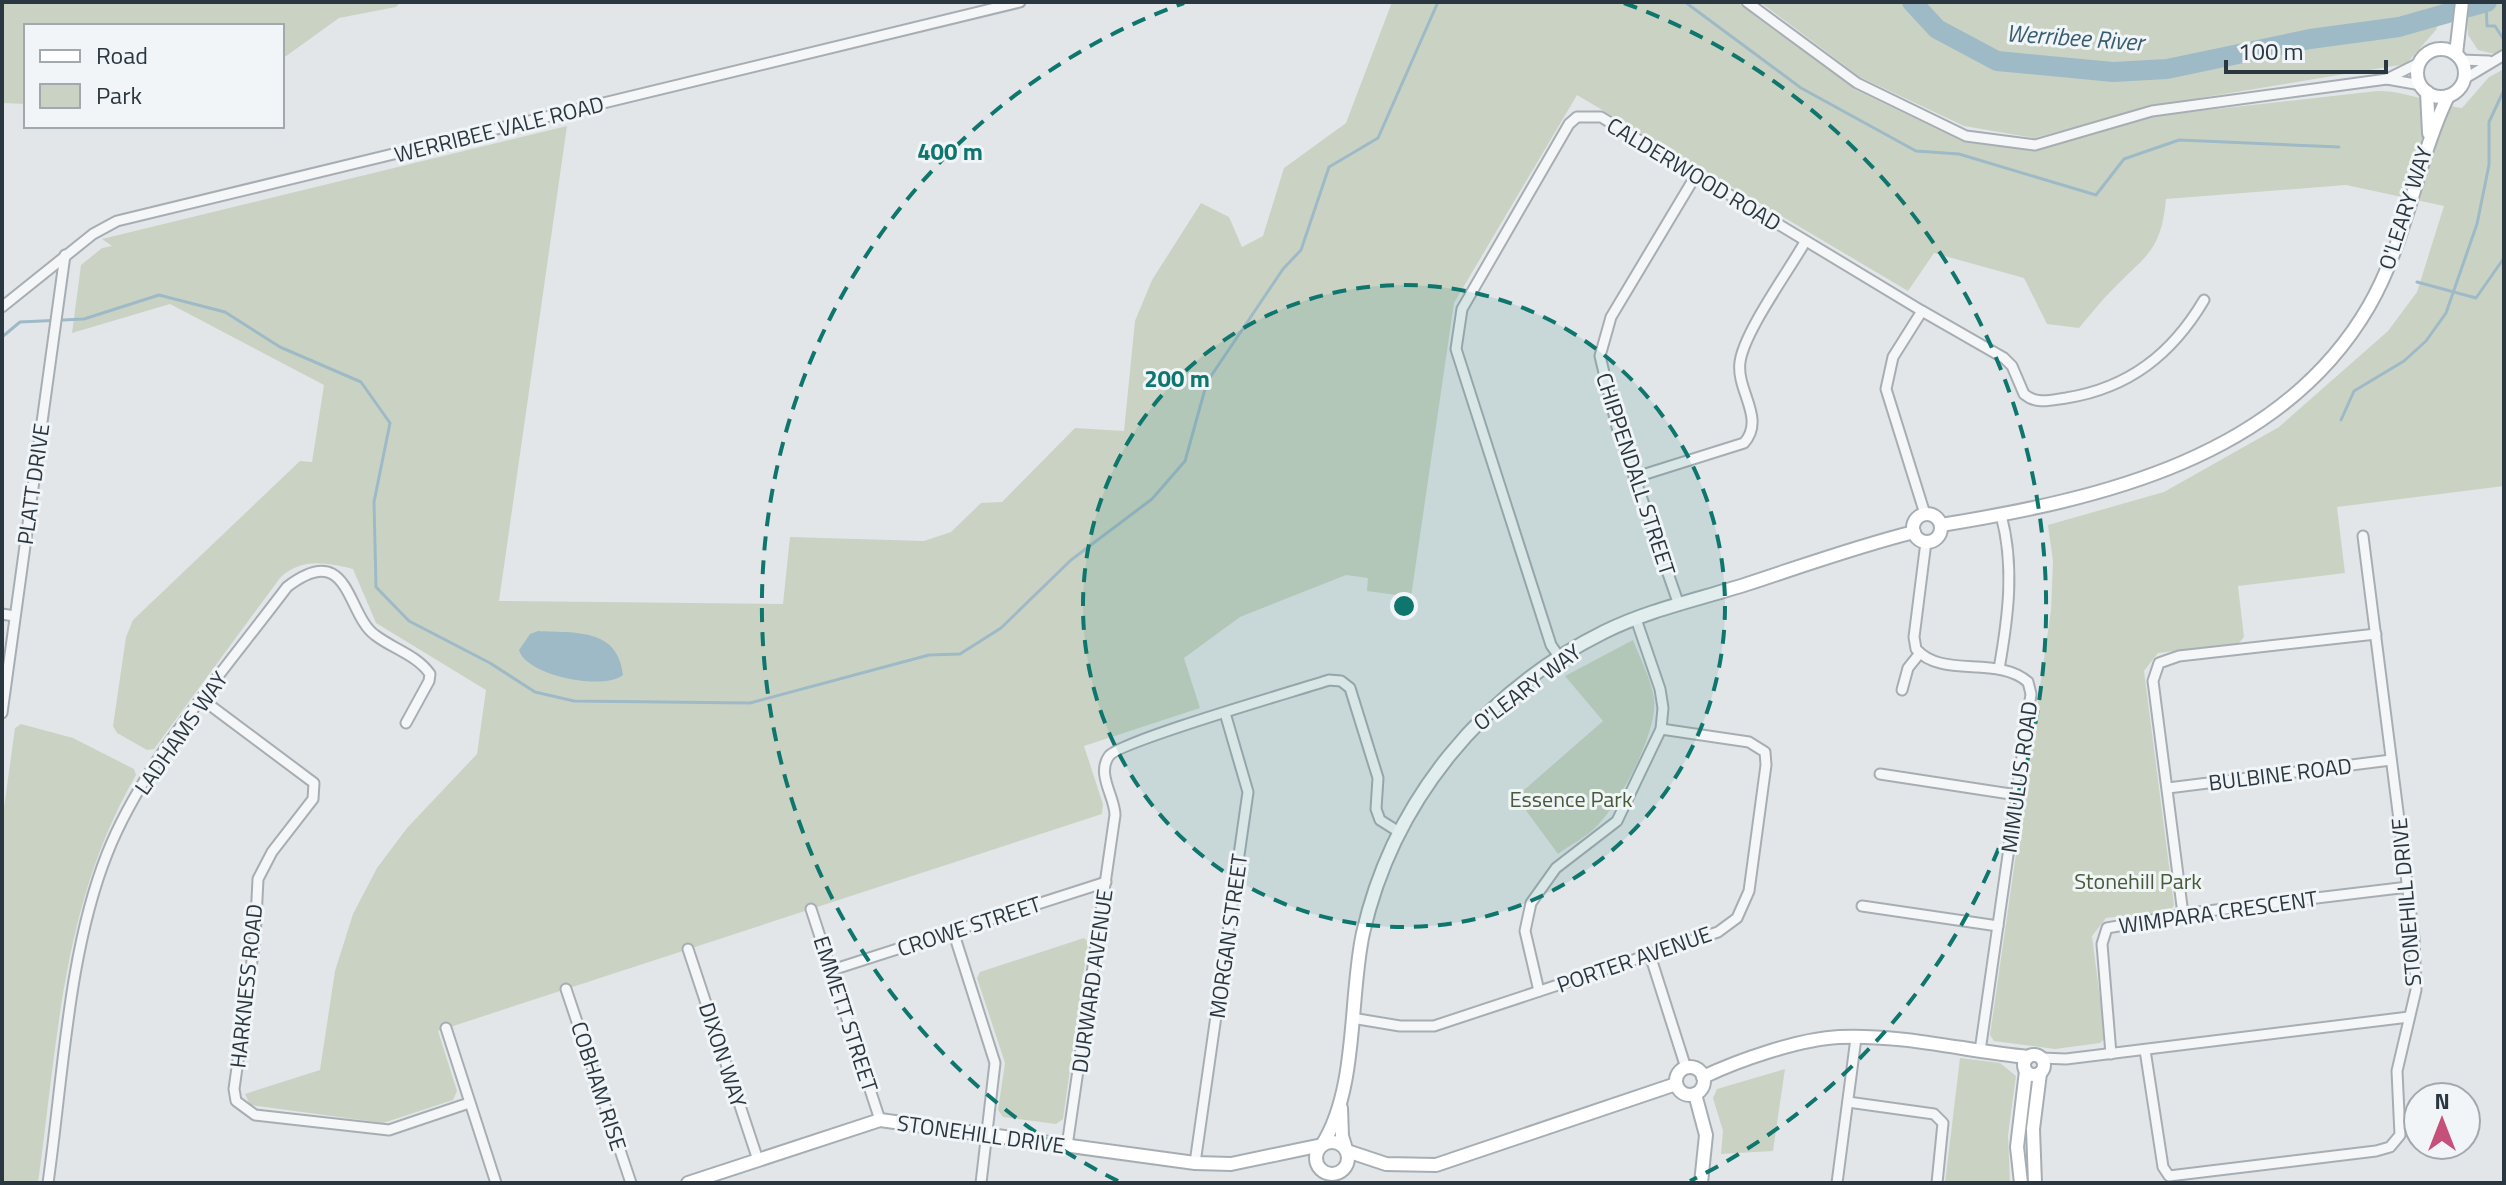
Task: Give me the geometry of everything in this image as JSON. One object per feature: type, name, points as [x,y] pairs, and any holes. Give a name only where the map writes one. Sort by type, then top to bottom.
[{"type":"street","name":"WERRIBEE VALE ROAD","points":[[2,307],[65,255],[117,221],[1020,2]]},
{"type":"street","points":[[1747,2],[1857,83],[1966,136],[2035,145],[2152,111],[2387,79],[2419,63],[2435,50],[2457,18],[2462,2]]},
{"type":"street","points":[[2457,18],[2459,57],[2464,79]]},
{"type":"street","points":[[2435,50],[2489,61]]},
{"type":"street","points":[[2387,79],[2448,96],[2459,89],[2464,79],[2489,61],[2504,55]]},
{"type":"street","points":[[2419,63],[2424,89]]},
{"type":"street","name":"O'LEARY WAY","points":[[2424,89],[2429,136]]},
{"type":"street","name":"O'LEARY WAY","points":[[1941,525],[2001,515],[2153,476],[2211,451],[2279,407],[2313,377],[2369,306],[2394,252],[2429,136],[2448,96]]},
{"type":"street","name":"CALDERWOOD ROAD","points":[[1560,658],[1551,645],[1456,349],[1462,309],[1569,124],[1577,117],[1601,117],[1805,242],[2004,358],[2030,399],[2042,402],[2091,394],[2120,384],[2178,340],[2204,300]]},
{"type":"street","name":"CHIPPENDALL STREET","points":[[1679,605],[1602,375],[1600,356],[1603,336],[1621,299],[1696,175]]},
{"type":"street","points":[[1636,477],[1744,443],[1751,435],[1754,420],[1739,374],[1742,348],[1805,242]]},
{"type":"street","name":"PLATT DRIVE","points":[[2,713],[65,255]]},
{"type":"street","points":[[1922,311],[1893,357],[1886,389],[1925,514]]},
{"type":"street","points":[[1925,514],[1936,517],[1941,525],[1938,536],[1926,542]]},
{"type":"street","points":[[1925,514],[1915,523],[1914,532],[1926,542]]},
{"type":"street","points":[[1999,669],[2010,565],[2001,515]]},
{"type":"street","name":"O'LEARY WAY","points":[[1341,1097],[1363,933],[1399,832],[1441,762],[1483,715],[1560,658],[1604,632],[1679,605],[1914,532]]},
{"type":"street","name":"STONEHILL DRIVE","points":[[2034,1066],[2066,1059],[2409,1017],[2416,990],[2408,887],[2363,536]]},
{"type":"street","points":[[1902,690],[1908,668],[1920,653],[1914,637],[1926,542]]},
{"type":"street","name":"LADHAMS WAY","points":[[48,1183],[91,899],[108,852],[144,782],[287,587],[315,572],[330,575],[347,585],[372,633],[423,663],[430,674],[406,723]]},
{"type":"street","points":[[2,614],[14,616]]},
{"type":"street","points":[[1539,991],[1525,940],[1531,903],[1556,868],[1617,821],[1661,729],[1663,708],[1660,689],[1636,619]]},
{"type":"street","points":[[2183,914],[2153,681],[2159,663],[2179,656],[2376,634]]},
{"type":"street","name":"MIMULUS ROAD","points":[[1920,653],[1934,661],[2016,673],[2030,687],[1980,1051]]},
{"type":"street","points":[[1225,713],[1329,680],[1341,681],[1350,688],[1378,778],[1376,809],[1380,820],[1399,832]]},
{"type":"street","name":"HARKNESS ROAD","points":[[203,700],[314,783],[313,799],[272,852],[258,879],[255,939],[234,1089],[236,1101],[255,1115],[389,1130],[469,1103]]},
{"type":"street","name":"DURWARD AVENUE","points":[[1067,1146],[1115,815],[1106,780],[1105,767],[1109,756],[1125,746],[1225,713]]},
{"type":"street","name":"MORGAN STREET","points":[[1195,1163],[1248,792],[1225,713]]},
{"type":"street","name":"PORTER AVENUE","points":[[1352,1018],[1400,1026],[1434,1026],[1718,932],[1737,918],[1749,891],[1766,765],[1760,746],[1661,729]]},
{"type":"street","name":"BULBINE ROAD","points":[[2168,788],[2391,760]]},
{"type":"street","points":[[1880,774],[2017,795]]},
{"type":"street","name":"CROWE STREET","points":[[832,970],[1106,882]]},
{"type":"street","name":"WIMPARA CRESCENT","points":[[2111,1054],[2102,944],[2107,928],[2183,914],[2408,887]]},
{"type":"street","points":[[1862,906],[1998,926]]},
{"type":"street","name":"EMMETT STREET","points":[[811,909],[880,1120]]},
{"type":"street","points":[[953,931],[995,1063],[981,1183]]},
{"type":"street","name":"DIXON WAY","points":[[688,949],[758,1160]]},
{"type":"street","points":[[1650,955],[1686,1068]]},
{"type":"street","name":"COBHAM RISE","points":[[566,989],[631,1183]]},
{"type":"street","points":[[2145,1050],[2163,1167],[2169,1176],[2177,1177],[2390,1147],[2400,1135],[2397,1071],[2409,1017]]},
{"type":"street","points":[[446,1028],[496,1183]]},
{"type":"street","points":[[1837,1183],[1856,1038]]},
{"type":"street","points":[[1703,1077],[1808,1042],[1856,1038],[2001,1054],[2034,1066]]},
{"type":"street","points":[[2021,1183],[2017,1147],[2034,1066]]},
{"type":"street","points":[[2034,1066],[2035,1183]]},
{"type":"street","points":[[1686,1068],[1696,1069],[1703,1077],[1703,1085],[1695,1094],[1686,1095],[1676,1084],[1678,1074],[1686,1068]]},
{"type":"street","points":[[1281,1153],[1339,1175],[1386,1164],[1436,1165],[1676,1084]]},
{"type":"street","points":[[1695,1094],[1706,1135],[1701,1183]]},
{"type":"street","points":[[1321,1183],[1317,1152],[1341,1097]]},
{"type":"street","points":[[1339,1175],[1348,1161],[1342,1136],[1341,1097]]},
{"type":"street","points":[[1848,1102],[1934,1114],[1939,1118],[1943,1123],[1937,1183]]},
{"type":"street","name":"STONEHILL DRIVE","points":[[688,1183],[880,1120],[1195,1163],[1231,1164],[1322,1145]]},
{"type":"street","points":[[1322,1145],[1338,1143],[1347,1150],[1386,1164]]},
{"type":"green space","points":[[2,2],[401,2],[396,7],[339,18],[284,58],[284,24],[24,24],[24,104],[2,103]]},
{"type":"green space","name":"Stonehill Park","points":[[1392,2],[1737,2],[1856,90],[1960,140],[2033,151],[2154,116],[2377,91],[2462,108],[2489,77],[2504,69],[2504,486],[2337,507],[2345,573],[2238,586],[2244,637],[2239,643],[2158,653],[2144,671],[2174,905],[2170,911],[2106,918],[2092,936],[2105,1038],[2100,1043],[2055,1049],[1994,1041],[1990,1035],[2051,610],[2053,561],[2048,525],[2164,492],[2279,427],[2388,331],[2417,292],[2444,206],[2346,185],[2166,199],[2160,231],[2150,251],[2079,328],[2047,324],[2024,278],[1934,253],[1908,291],[1577,95],[1454,303],[1411,597],[1367,591],[1368,578],[1346,575],[1240,617],[1184,658],[1200,708],[1084,746],[1103,804],[1102,814],[438,1031],[457,1091],[453,1100],[383,1123],[250,1105],[245,1094],[320,1070],[335,971],[353,914],[377,868],[407,828],[477,754],[486,690],[376,623],[353,569],[306,564],[280,578],[154,749],[147,750],[117,733],[113,726],[126,637],[133,620],[300,461],[312,462],[324,385],[170,304],[72,333],[81,265],[102,248],[112,246],[102,239],[567,126],[499,601],[783,604],[790,537],[924,541],[951,532],[981,503],[1002,502],[1075,428],[1124,431],[1135,321],[1152,280],[1201,203],[1229,217],[1242,247],[1263,236],[1284,168],[1346,123]]},
{"type":"green space","points":[[1760,2],[2446,2],[2436,30],[2406,64],[2151,106],[2034,138],[1964,126],[1860,77]]},
{"type":"green space","points":[[2492,2],[2504,2],[2504,47],[2495,54],[2478,50],[2468,35],[2467,19]]},
{"type":"green space","name":"Essence Park","points":[[1633,640],[1654,698],[1654,712],[1644,746],[1627,783],[1607,814],[1589,833],[1558,854],[1516,797],[1603,721],[1565,676]]},
{"type":"green space","points":[[21,724],[73,738],[134,769],[136,775],[111,823],[78,923],[58,1025],[38,1183],[2,1183],[2,822],[15,728]]},
{"type":"green space","points":[[1084,938],[1088,942],[1063,1119],[1056,1124],[1003,1117],[998,1110],[1005,1063],[977,978],[980,972]]},
{"type":"green space","points":[[1960,1058],[2000,1063],[2016,1076],[2008,1135],[2010,1183],[1945,1183]]},
{"type":"green space","points":[[1785,1069],[1773,1151],[1721,1154],[1723,1131],[1713,1098],[1717,1089]]},
{"type":"water","points":[[538,631],[580,633],[604,641],[613,649],[623,675],[600,682],[584,681],[550,674],[536,667],[519,650],[530,634]]},
{"type":"waterway","points":[[2,337],[20,322],[84,319],[159,295],[225,312],[280,347],[361,382],[390,423],[374,502],[376,587],[409,621],[490,663],[535,692],[574,701],[750,703],[929,655],[960,654],[1001,628],[1071,560],[1152,499],[1185,461],[1207,382],[1283,269],[1301,250],[1329,167],[1378,138],[1438,2]]},
{"type":"waterway","points":[[1685,2],[1801,88],[1916,151],[1959,154],[2096,195],[2124,159],[2179,140],[2339,147]]},
{"type":"waterway","name":"Werribee River","points":[[1912,2],[1937,29],[1997,61],[2113,72],[2167,69],[2310,39],[2399,27],[2487,2]]},
{"type":"waterway","points":[[2486,3],[2487,26],[2495,26],[2504,40]]},
{"type":"waterway","points":[[2341,420],[2354,391],[2404,361],[2426,341],[2446,313],[2477,224],[2489,165],[2489,122],[2503,92]]},
{"type":"waterway","points":[[2417,282],[2476,298],[2504,258]]}]
